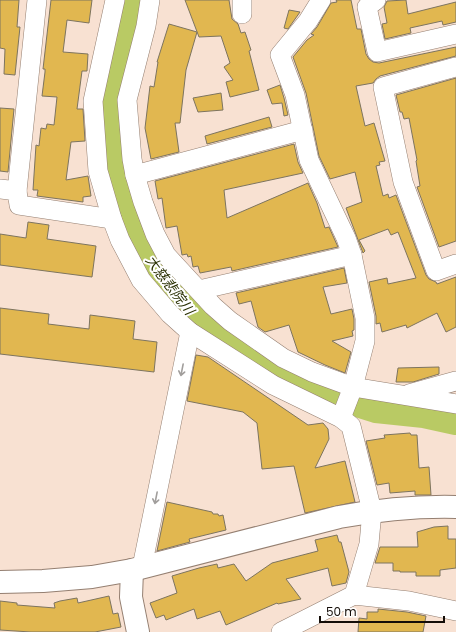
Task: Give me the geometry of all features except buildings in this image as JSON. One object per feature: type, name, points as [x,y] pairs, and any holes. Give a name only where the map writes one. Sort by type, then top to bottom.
[{"type":"street","points":[[36,0],[9,190],[19,205],[112,219]]},
{"type":"street","points":[[115,0],[93,101],[98,171],[112,219],[120,240],[140,280],[170,314],[190,332],[273,385],[341,418],[351,426],[372,511],[369,544],[354,595]]},
{"type":"street","points":[[150,0],[146,26],[127,100],[132,159],[135,175],[155,234],[166,255],[230,321],[283,358],[312,372],[353,387],[456,404]]},
{"type":"street","points":[[321,0],[308,21],[280,55],[295,95],[309,160],[346,238],[352,255],[365,318],[364,341],[353,387],[341,418]]},
{"type":"street","points":[[376,0],[367,7],[377,52],[456,34]]},
{"type":"street","points":[[456,67],[382,87],[403,182],[436,272],[456,264]]},
{"type":"street","points":[[135,175],[303,130]]},
{"type":"street","points":[[199,290],[352,255]]},
{"type":"street","points":[[138,632],[131,597],[190,332]]},
{"type":"street","points":[[404,396],[456,381]]},
{"type":"street","points":[[0,582],[43,581],[92,577],[137,569],[339,517],[372,511],[427,506],[456,507]]},
{"type":"street","points":[[282,632],[354,595],[409,601],[456,611]]},
{"type":"waterway","name":"大慈悲院川","points":[[130,0],[117,60],[107,93],[125,207],[140,247],[187,312],[217,338],[322,391],[376,408],[424,413],[456,420]]}]
